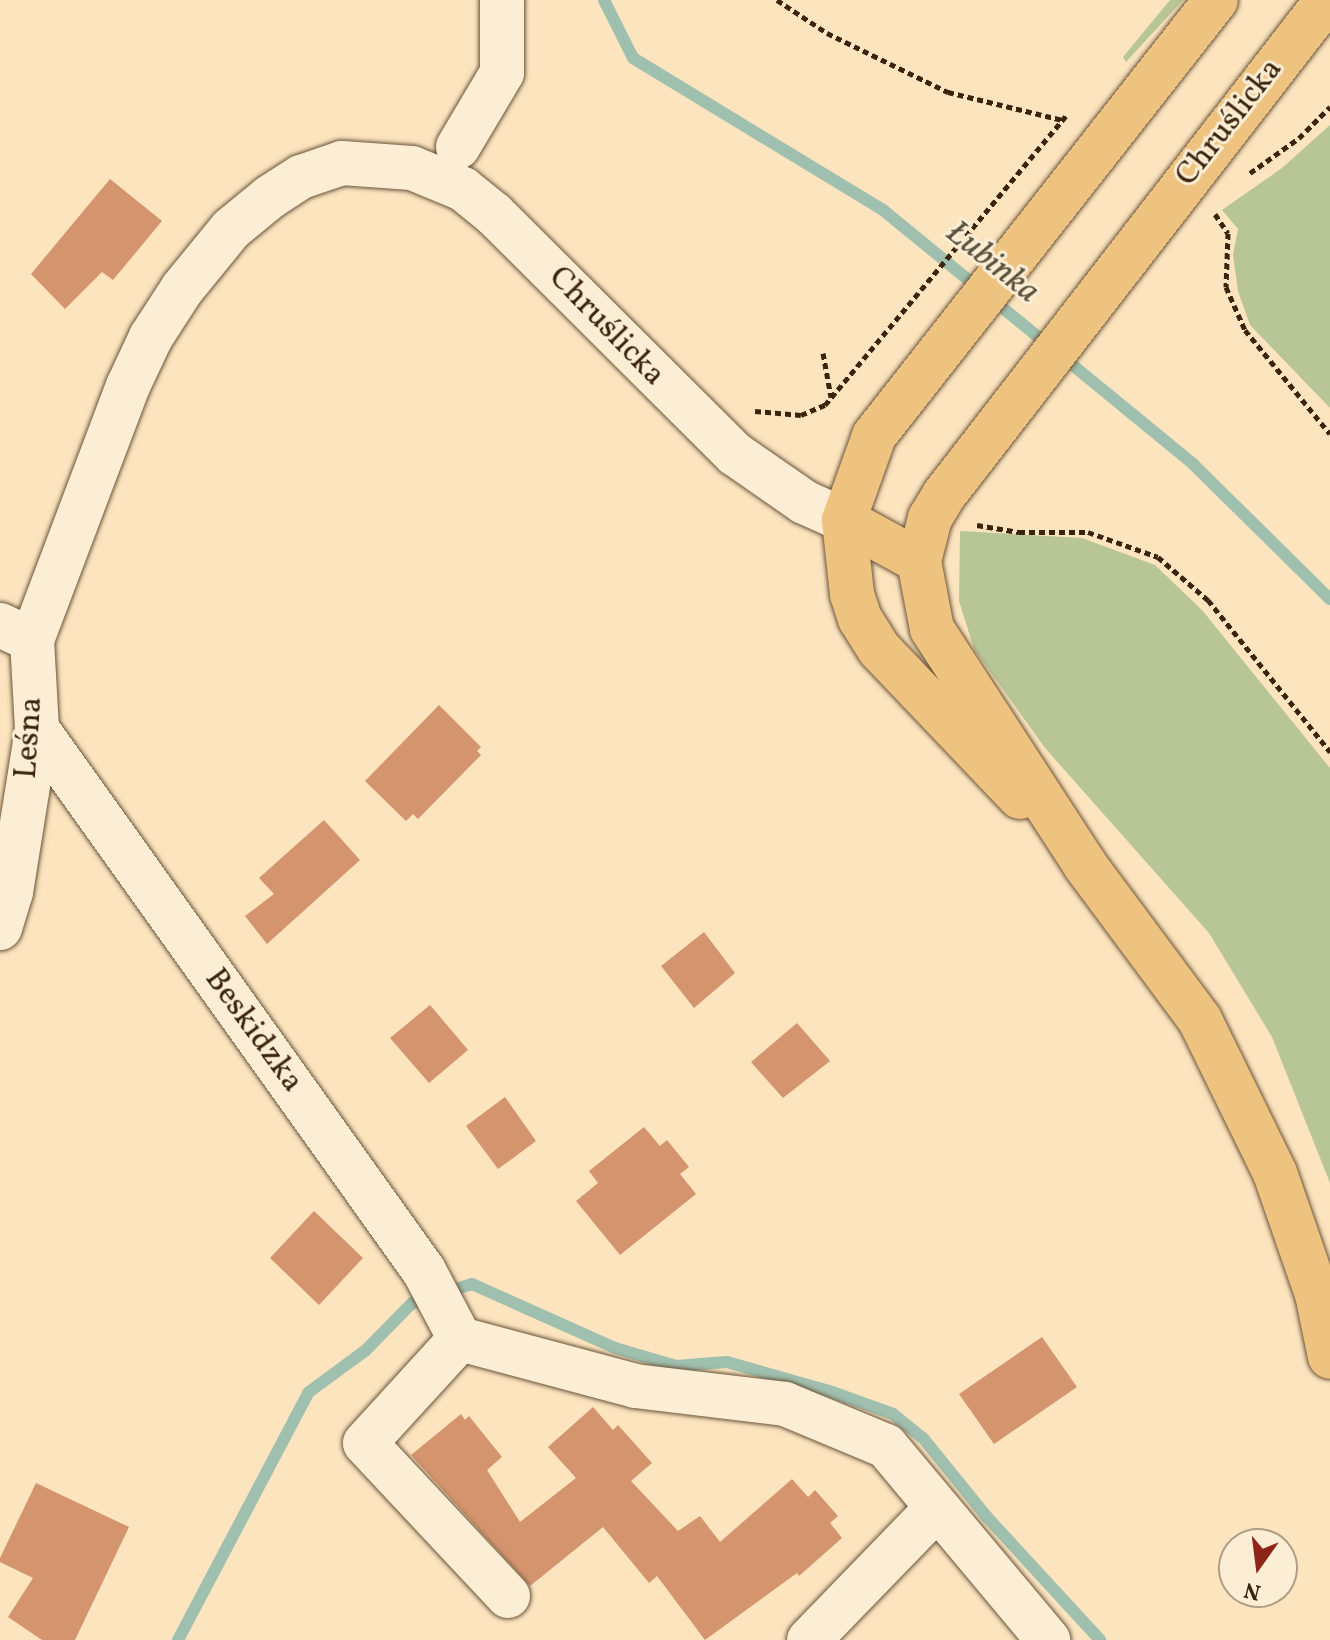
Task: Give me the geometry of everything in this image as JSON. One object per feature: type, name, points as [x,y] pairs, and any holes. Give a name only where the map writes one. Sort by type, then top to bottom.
[{"type":"main road","points":[[1085,865],[879,649],[860,619],[852,594],[844,520],[874,436],[1099,145],[1216,0]]},
{"type":"main road","name":"Chruślicka","points":[[919,561],[937,506],[1190,203],[1327,0]]},
{"type":"main road","points":[[844,520],[919,561],[932,629],[976,691],[1085,865],[1207,1034],[1275,1173],[1317,1294],[1330,1357]]},
{"type":"street","points":[[458,147],[502,73],[502,0]]},
{"type":"street","name":"Chruślicka","points":[[16,633],[151,337],[182,289],[231,229],[270,197],[301,177],[342,163],[412,168],[463,189],[494,214],[735,454],[804,502],[844,520]]},
{"type":"street","name":"Leśna","points":[[0,928],[11,892],[37,729],[16,633]]},
{"type":"street","name":"Beskidzka","points":[[37,729],[424,1271],[454,1326]]},
{"type":"street","points":[[508,1596],[365,1443],[454,1326],[635,1386],[785,1404],[886,1446],[1048,1640]]},
{"type":"street","points":[[809,1640],[937,1508]]},
{"type":"path","points":[[777,0],[827,33],[948,92],[1063,120],[825,405]]},
{"type":"path","points":[[1239,181],[1299,138],[1330,107]]},
{"type":"path","points":[[1190,203],[1228,233],[1226,287],[1245,330],[1330,434]]},
{"type":"path","points":[[823,353],[831,397]]},
{"type":"path","points":[[937,506],[1019,532],[1088,532],[1158,557],[1208,600],[1330,752]]},
{"type":"green space","points":[[1170,0],[1183,0],[1126,62],[1123,57]]},
{"type":"green space","points":[[1330,125],[1330,408],[1250,325],[1238,291],[1233,255],[1238,229],[1222,210],[1282,168]]},
{"type":"green space","points":[[960,531],[1082,538],[1155,565],[1202,610],[1330,768],[1330,1183],[1272,1037],[1209,933],[1045,748],[974,649],[959,601]]},
{"type":"building","points":[[110,179],[162,221],[113,280],[102,272],[65,309],[31,274]]},
{"type":"building","points":[[439,705],[481,747],[477,751],[481,755],[418,819],[413,814],[406,821],[365,781]]},
{"type":"building","points":[[324,820],[360,860],[267,944],[245,916],[274,894],[259,878]]},
{"type":"building","points":[[704,932],[735,973],[694,1008],[661,966]]},
{"type":"building","points":[[430,1005],[468,1050],[429,1083],[390,1038]]},
{"type":"building","points":[[797,1023],[830,1061],[783,1098],[751,1062]]},
{"type":"building","points":[[505,1097],[536,1141],[498,1169],[466,1126]]},
{"type":"building","points":[[644,1127],[660,1146],[667,1140],[689,1167],[680,1174],[696,1194],[620,1255],[576,1201],[598,1183],[589,1171]]},
{"type":"building","points":[[314,1211],[363,1258],[319,1305],[270,1258]]},
{"type":"building","points":[[1042,1337],[1077,1387],[994,1444],[959,1394]]},
{"type":"building","points":[[593,1407],[613,1430],[618,1425],[652,1463],[631,1481],[678,1531],[700,1516],[720,1542],[792,1479],[808,1497],[815,1490],[838,1516],[830,1523],[842,1538],[799,1576],[797,1573],[705,1640],[657,1576],[649,1583],[603,1527],[530,1586],[411,1455],[461,1414],[465,1420],[469,1416],[502,1457],[487,1470],[520,1522],[576,1478],[548,1447]]},
{"type":"building","points":[[36,1483],[129,1527],[75,1640],[42,1640],[8,1617],[33,1578],[0,1562],[0,1558]]},
{"type":"waterway","name":"Łubinka","points":[[604,0],[633,58],[883,210],[1194,465],[1330,599]]},
{"type":"waterway","points":[[178,1640],[309,1392],[366,1350],[412,1303],[472,1284],[615,1348],[676,1366],[727,1362],[832,1392],[893,1414],[923,1438],[987,1517],[1100,1640]]}]
